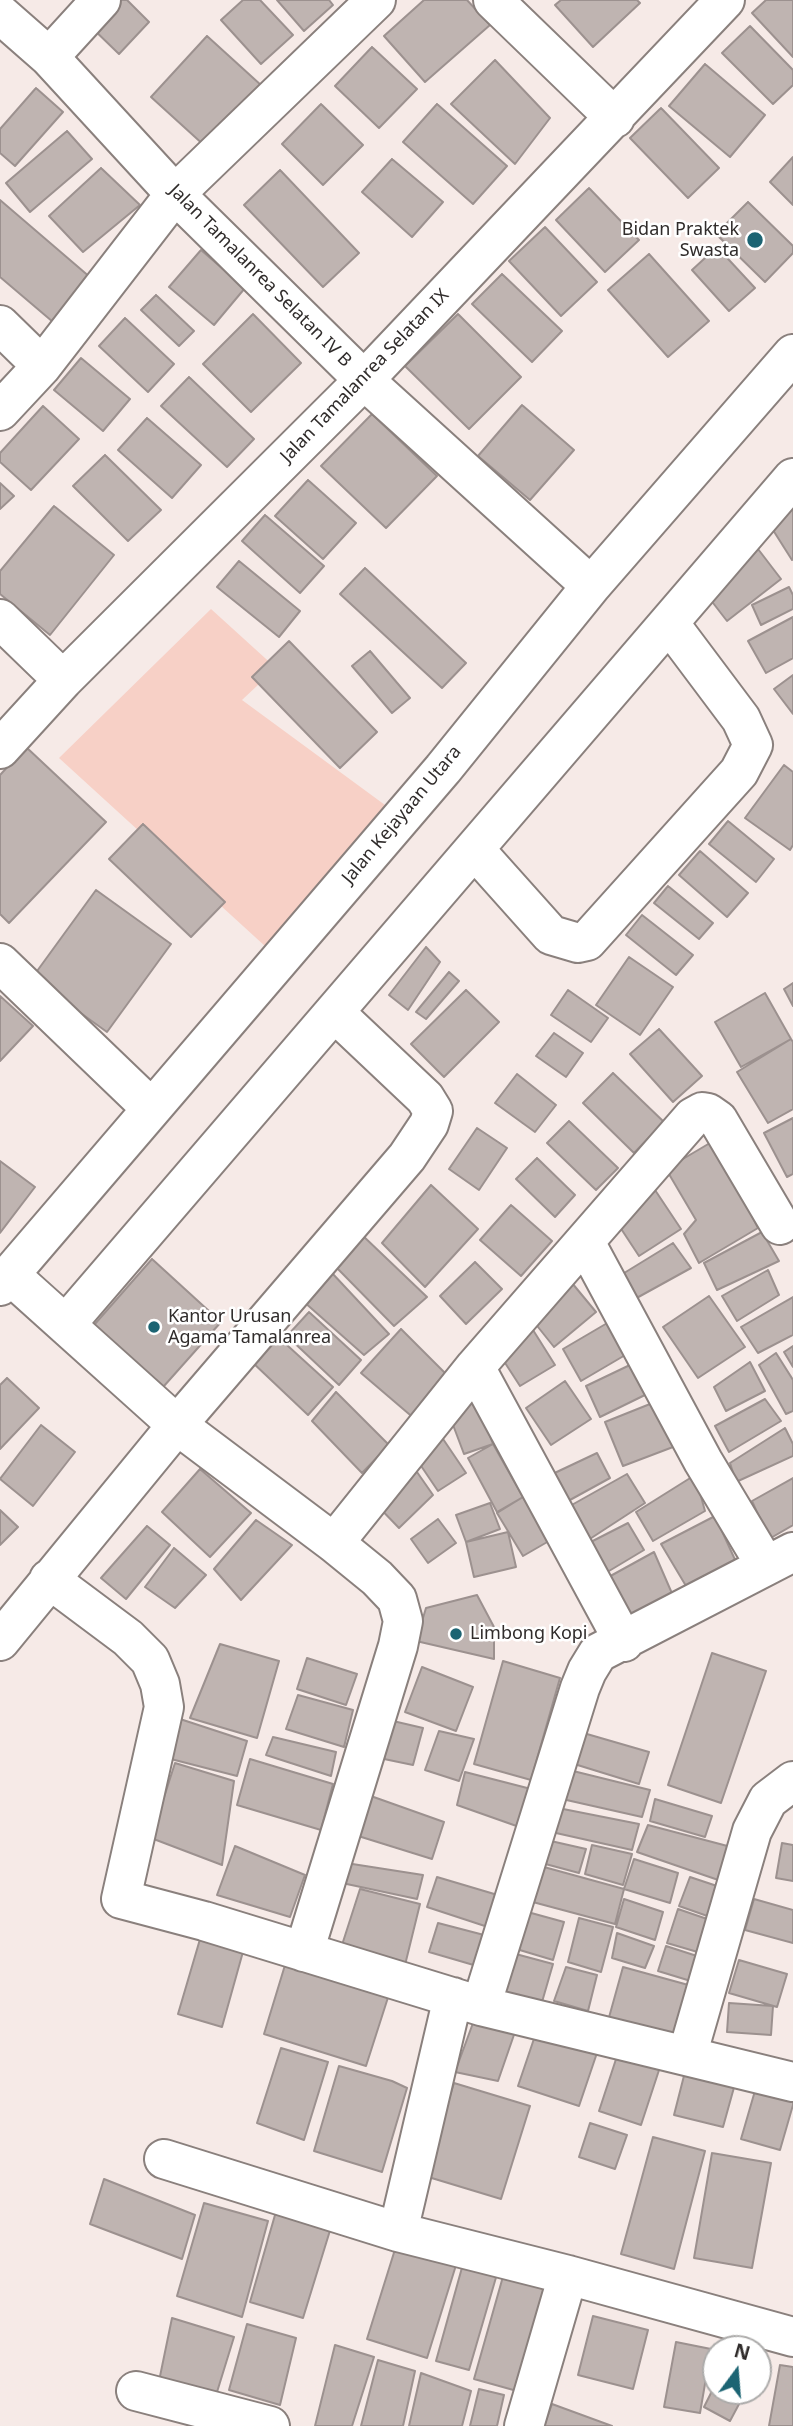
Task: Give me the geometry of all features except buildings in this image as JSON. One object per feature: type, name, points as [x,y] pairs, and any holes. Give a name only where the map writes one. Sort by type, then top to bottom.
[{"type":"street","points":[[49,57],[100,0]]},
{"type":"street","points":[[0,411],[42,366],[175,194],[376,0]]},
{"type":"street","points":[[493,0],[615,118]]},
{"type":"street","name":"Jalan Tamalanrea Selatan IX","points":[[0,748],[63,680],[364,380],[725,0]]},
{"type":"street","name":"Jalan Tamalanrea Selatan IV B","points":[[0,13],[49,57],[175,194],[364,380],[591,586]]},
{"type":"street","points":[[0,325],[42,366]]},
{"type":"street","name":"Jalan Kejayaan Utara","points":[[5,1280],[443,769],[591,586],[793,354]]},
{"type":"street","points":[[66,1324],[793,478]]},
{"type":"street","points":[[0,619],[63,680]]},
{"type":"street","points":[[475,850],[551,935],[578,943],[587,940],[739,772],[753,745],[741,719],[668,622]]},
{"type":"street","points":[[0,963],[151,1108]]},
{"type":"street","points":[[0,1641],[177,1425],[407,1157],[429,1124],[433,1111],[425,1098],[334,1012]]},
{"type":"street","points":[[334,1543],[475,1367],[693,1117],[702,1112],[718,1120],[789,1230]]},
{"type":"street","points":[[398,2232],[467,2002],[587,1671],[598,1653],[624,1642],[780,1559],[703,1461],[585,1242]]},
{"type":"street","points":[[5,1280],[66,1324],[177,1425],[334,1543],[377,1578],[397,1599],[403,1621],[304,1952]]},
{"type":"street","points":[[475,1367],[624,1642]]},
{"type":"street","points":[[49,1579],[128,1639],[150,1660],[160,1684],[164,1707],[121,1899],[204,1921],[467,2002],[793,2082]]},
{"type":"street","points":[[687,2056],[757,1818],[768,1800],[793,1780]]},
{"type":"street","points":[[164,2159],[398,2232],[568,2275],[793,2337]]},
{"type":"street","points":[[524,2426],[568,2275]]},
{"type":"street","points":[[136,2391],[270,2426]]},
{"type":"shaded area","points":[[211,609],[276,668],[242,700],[385,805],[266,947],[59,758]]},
{"type":"place","name":"Bidan Praktek Swasta","points":[[755,240]]},
{"type":"place","name":"Kantor Urusan Agama Tamalanrea","points":[[154,1327]]},
{"type":"place","name":"Limbong Kopi","points":[[456,1634]]}]
